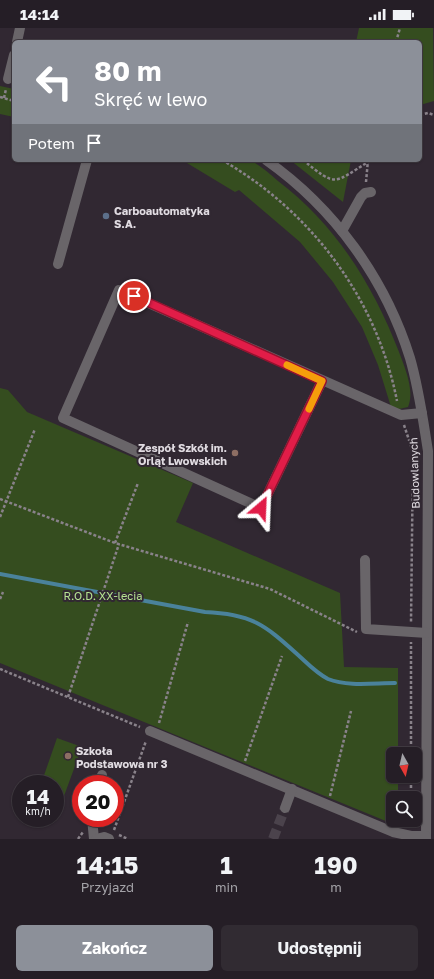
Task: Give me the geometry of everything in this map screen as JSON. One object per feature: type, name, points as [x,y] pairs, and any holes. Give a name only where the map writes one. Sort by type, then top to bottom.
[{"type":"street","points":[[17,40],[20,28]]},
{"type":"street","points":[[7,79],[12,62]]},
{"type":"street","points":[[58,264],[87,162]]},
{"type":"street","name":"Budowlanych","points":[[268,162],[312,197],[342,231],[379,284],[400,330],[410,359],[422,413],[428,451],[426,837]]},
{"type":"street","points":[[342,231],[368,192]]},
{"type":"street","points":[[322,381],[261,508],[63,418],[119,290],[401,415],[422,413]]},
{"type":"street","points":[[365,560],[366,629],[427,633]]},
{"type":"street","points":[[153,732],[328,804],[393,835],[426,837]]},
{"type":"street","points":[[285,808],[292,789]]},
{"type":"street","points":[[95,827],[103,837]]},
{"type":"path","points":[[397,40],[400,28]]},
{"type":"path","points":[[0,98],[12,101]]},
{"type":"path","points":[[422,114],[428,113],[434,115]]},
{"type":"path","points":[[225,162],[255,182],[287,208],[316,236],[351,283],[376,330],[387,359],[401,415],[413,452],[411,747]]},
{"type":"path","points":[[305,162],[326,179],[335,180],[343,178],[367,162]]},
{"type":"path","points":[[368,162],[368,192]]},
{"type":"path","points":[[0,517],[5,501],[35,429]]},
{"type":"path","points":[[115,543],[138,483]]},
{"type":"path","points":[[0,499],[115,543],[270,589],[356,632],[366,629]]},
{"type":"path","points":[[68,697],[119,544]]},
{"type":"path","points":[[0,599],[3,592]]},
{"type":"path","points":[[103,837],[153,732],[188,622]]},
{"type":"path","points":[[242,769],[282,656]]},
{"type":"path","points":[[0,670],[153,732]]},
{"type":"path","points":[[328,804],[351,711]]},
{"type":"path","points":[[78,839],[80,834],[88,827]]},
{"type":"green space","points":[[359,28],[433,28],[434,101],[422,104],[422,40],[356,40]]},
{"type":"green space","points":[[0,86],[12,89],[12,117],[0,114]]},
{"type":"green space","points":[[185,162],[254,162],[299,198],[318,217],[335,237],[365,280],[389,327],[410,387],[410,401],[408,407],[399,409],[391,407],[378,365],[362,327],[333,282],[300,242],[239,190],[235,192]]},
{"type":"green space","points":[[293,162],[351,162],[343,202]]},
{"type":"green space","name":"R.O.D. XX-lecia","points":[[0,388],[8,390],[27,412],[193,483],[176,522],[340,593],[344,667],[398,668],[398,747],[386,747],[386,783],[398,783],[398,791],[386,791],[386,821],[0,663]]},
{"type":"green space","points":[[57,738],[82,747],[64,796],[64,775],[44,775]]},
{"type":"waterway","points":[[0,574],[205,612],[221,613],[246,618],[266,628],[316,671],[328,679],[352,684],[395,683]]},
{"type":"tunnel","points":[[273,839],[285,808]]},
{"type":"slow traffic","points":[[287,365],[322,381],[309,409]]},
{"type":"place","name":"Carboautomatyka S.A.","points":[[106,216]]},
{"type":"place","name":"Zespół Szkół im. Orląt Lwowskich","points":[[235,453]]},
{"type":"place","name":"Szkoła Podstawowa nr 3","points":[[68,756]]},
{"type":"route","points":[[134,296],[322,381],[261,508]]}]
